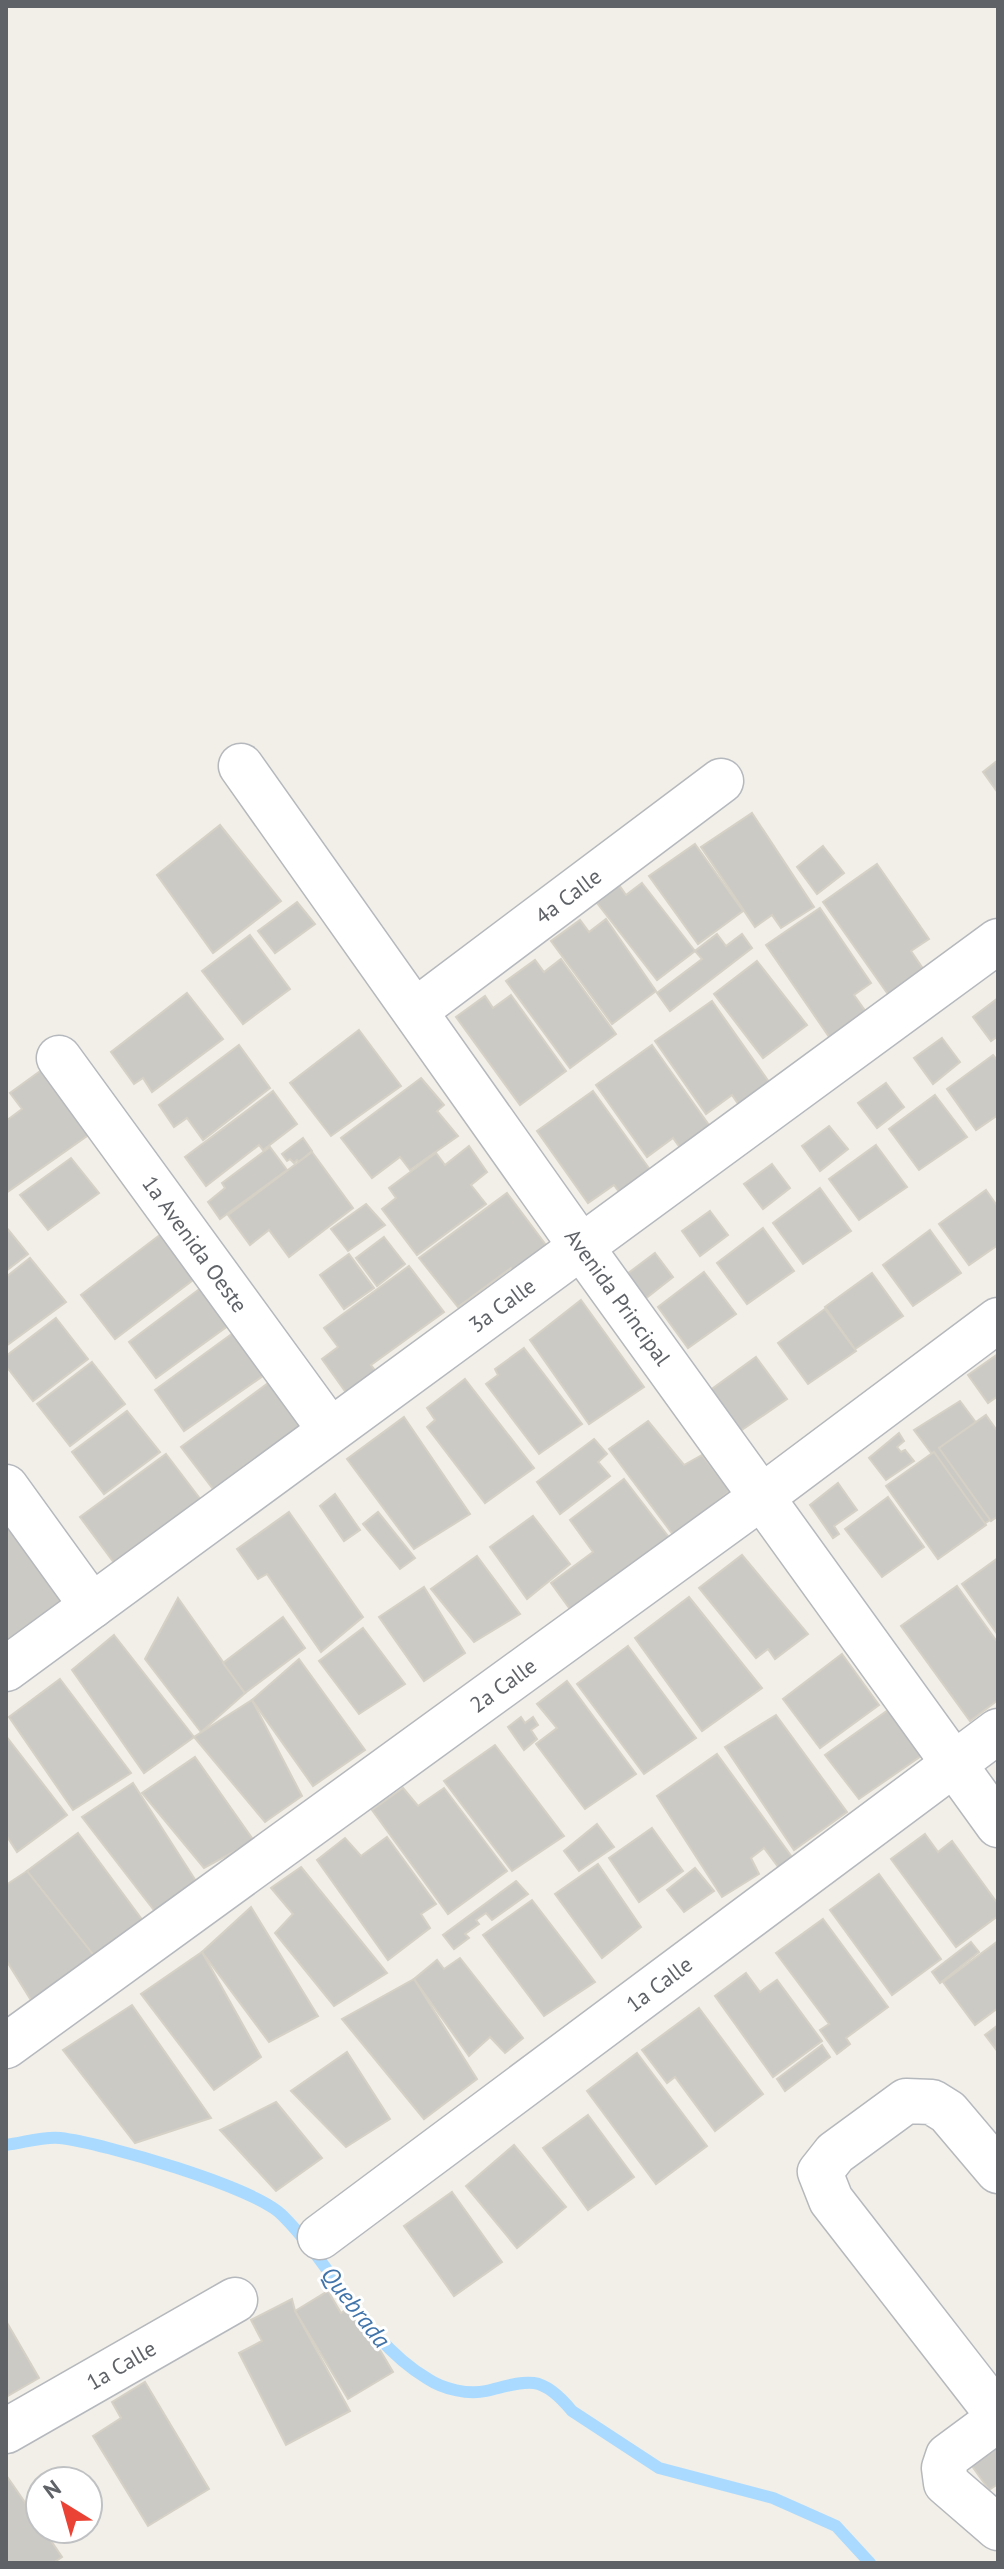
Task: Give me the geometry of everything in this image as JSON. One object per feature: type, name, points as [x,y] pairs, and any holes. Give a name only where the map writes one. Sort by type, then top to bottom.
[{"type":"street","name":"Avenida Principal","points":[[241,766],[582,1248],[998,1825]]},
{"type":"street","name":"4a Calle","points":[[415,1011],[721,781]]},
{"type":"street","name":"3a Calle","points":[[6,1669],[998,941]]},
{"type":"street","name":"1a Avenida Oeste","points":[[59,1058],[330,1430]]},
{"type":"street","name":"2a Calle","points":[[6,2046],[763,1496],[998,1320]]},
{"type":"street","points":[[6,1487],[92,1606]]},
{"type":"street","name":"1a Calle","points":[[320,2237],[998,1731]]},
{"type":"street","points":[[998,2171],[948,2112],[932,2102],[906,2101],[835,2153],[820,2172],[831,2200],[998,2417],[948,2456],[944,2468],[946,2483],[998,2528]]},
{"type":"street","name":"1a Calle","points":[[6,2431],[235,2300]]},
{"type":"building","points":[[998,760],[998,793],[983,772]]},
{"type":"building","points":[[752,813],[814,907],[781,928],[772,915],[755,927],[701,847]]},
{"type":"building","points":[[220,825],[281,901],[213,953],[157,875]]},
{"type":"building","points":[[695,844],[743,911],[698,944],[649,876]]},
{"type":"building","points":[[823,846],[844,873],[817,894],[797,867]]},
{"type":"building","points":[[877,864],[929,939],[911,951],[928,976],[892,1000],[823,902]]},
{"type":"building","points":[[642,883],[695,951],[657,980],[597,903],[619,885],[626,895]]},
{"type":"building","points":[[297,902],[315,924],[275,953],[258,931]]},
{"type":"building","points":[[820,908],[871,983],[854,995],[871,1019],[834,1044],[766,945]]},
{"type":"building","points":[[606,919],[656,991],[612,1024],[551,941],[580,920],[589,932]]},
{"type":"building","points":[[717,934],[726,946],[742,934],[752,948],[670,1011],[657,993],[702,959],[695,951]]},
{"type":"building","points":[[250,935],[290,989],[243,1024],[202,971]]},
{"type":"building","points":[[561,959],[616,1034],[570,1068],[506,981],[535,960],[544,972]]},
{"type":"building","points":[[757,961],[807,1025],[763,1058],[714,994]]},
{"type":"building","points":[[187,993],[223,1039],[152,1092],[143,1078],[134,1084],[111,1052]]},
{"type":"building","points":[[511,995],[566,1071],[520,1105],[456,1017],[485,996],[493,1008]]},
{"type":"building","points":[[998,998],[998,1036],[991,1041],[973,1017]]},
{"type":"building","points":[[712,1001],[774,1089],[743,1111],[732,1095],[706,1114],[655,1041]]},
{"type":"building","points":[[359,1030],[401,1086],[331,1136],[290,1083]]},
{"type":"building","points":[[942,1038],[960,1062],[933,1084],[914,1058]]},
{"type":"building","points":[[239,1045],[270,1088],[203,1140],[187,1118],[174,1127],[159,1105]]},
{"type":"building","points":[[652,1045],[714,1132],[684,1153],[673,1138],[647,1157],[596,1085]]},
{"type":"building","points":[[993,1055],[998,1061],[998,1115],[976,1130],[947,1089]]},
{"type":"building","points":[[47,1066],[97,1129],[6,1193],[6,1121],[22,1109],[10,1093]]},
{"type":"building","points":[[421,1078],[444,1105],[437,1111],[458,1136],[410,1170],[400,1157],[372,1178],[341,1138]]},
{"type":"building","points":[[886,1083],[904,1107],[877,1128],[858,1103]]},
{"type":"building","points":[[273,1091],[297,1124],[263,1150],[259,1145],[206,1186],[185,1157]]},
{"type":"building","points":[[593,1091],[656,1178],[625,1200],[614,1185],[588,1203],[537,1131]]},
{"type":"building","points":[[935,1095],[967,1137],[919,1170],[889,1129]]},
{"type":"building","points":[[829,1126],[848,1149],[820,1171],[802,1146]]},
{"type":"building","points":[[303,1138],[312,1151],[299,1162],[287,1161],[282,1154]]},
{"type":"building","points":[[876,1145],[907,1187],[859,1220],[829,1179]]},
{"type":"building","points":[[469,1146],[487,1172],[471,1185],[486,1204],[417,1255],[382,1209],[396,1198],[389,1188],[436,1153],[445,1165]]},
{"type":"building","points":[[270,1147],[287,1170],[220,1219],[208,1202],[225,1188],[222,1183]]},
{"type":"building","points":[[312,1152],[353,1208],[289,1257],[269,1230],[250,1245],[228,1215]]},
{"type":"building","points":[[71,1158],[99,1193],[48,1230],[20,1195]]},
{"type":"building","points":[[772,1164],[790,1188],[763,1209],[744,1184]]},
{"type":"building","points":[[820,1188],[851,1231],[803,1264],[773,1223]]},
{"type":"building","points":[[986,1190],[998,1207],[998,1245],[969,1265],[939,1224]]},
{"type":"building","points":[[507,1193],[552,1253],[519,1276],[511,1268],[458,1307],[419,1258]]},
{"type":"building","points":[[366,1204],[385,1225],[348,1251],[331,1229]]},
{"type":"building","points":[[710,1211],[728,1235],[700,1256],[682,1231]]},
{"type":"building","points":[[6,1227],[28,1254],[6,1271]]},
{"type":"building","points":[[763,1228],[794,1271],[747,1304],[717,1263]]},
{"type":"building","points":[[930,1230],[961,1273],[913,1306],[883,1265]]},
{"type":"building","points":[[161,1234],[197,1277],[115,1339],[81,1295]]},
{"type":"building","points":[[384,1237],[405,1264],[377,1286],[356,1258]]},
{"type":"building","points":[[655,1253],[673,1277],[645,1299],[627,1274]]},
{"type":"building","points":[[349,1254],[374,1288],[344,1309],[320,1275]]},
{"type":"building","points":[[30,1258],[66,1302],[6,1346],[6,1277]]},
{"type":"building","points":[[409,1266],[444,1312],[371,1365],[380,1377],[350,1398],[322,1359],[338,1347],[324,1328]]},
{"type":"building","points":[[704,1272],[736,1314],[688,1348],[658,1307]]},
{"type":"building","points":[[872,1273],[903,1316],[855,1349],[825,1307]]},
{"type":"building","points":[[206,1284],[236,1320],[156,1378],[129,1342]]},
{"type":"building","points":[[581,1300],[644,1387],[589,1424],[530,1340]]},
{"type":"building","points":[[825,1309],[856,1351],[808,1384],[778,1343]]},
{"type":"building","points":[[56,1318],[88,1359],[33,1401],[6,1366],[6,1356]]},
{"type":"building","points":[[237,1330],[270,1371],[184,1431],[155,1390]]},
{"type":"building","points":[[524,1348],[582,1424],[539,1454],[486,1384],[498,1375],[495,1369]]},
{"type":"building","points":[[998,1354],[998,1396],[988,1403],[968,1375]]},
{"type":"building","points":[[756,1357],[787,1399],[739,1432],[709,1391]]},
{"type":"building","points":[[92,1362],[125,1404],[70,1446],[37,1404]]},
{"type":"building","points":[[275,1378],[314,1430],[219,1497],[181,1447]]},
{"type":"building","points":[[465,1379],[534,1468],[485,1503],[427,1427],[435,1420],[427,1408]]},
{"type":"building","points":[[960,1401],[998,1452],[998,1515],[984,1524],[914,1430]]},
{"type":"building","points":[[127,1411],[160,1452],[104,1494],[72,1452]]},
{"type":"building","points":[[986,1415],[998,1432],[998,1516],[991,1521],[939,1448]]},
{"type":"building","points":[[404,1417],[470,1514],[414,1549],[347,1459]]},
{"type":"building","points":[[648,1421],[684,1465],[702,1455],[730,1491],[674,1536],[609,1449]]},
{"type":"building","points":[[899,1433],[904,1441],[897,1447],[901,1452],[905,1450],[914,1461],[886,1480],[869,1458]]},
{"type":"building","points":[[594,1439],[607,1454],[598,1462],[610,1476],[560,1514],[537,1482]]},
{"type":"building","points":[[934,1452],[986,1525],[938,1559],[886,1486]]},
{"type":"building","points":[[166,1454],[201,1500],[115,1564],[80,1517]]},
{"type":"building","points":[[624,1479],[671,1540],[575,1616],[551,1583],[593,1552],[570,1520]]},
{"type":"building","points":[[838,1483],[857,1510],[834,1526],[839,1534],[833,1538],[810,1505]]},
{"type":"building","points":[[335,1494],[360,1530],[344,1541],[320,1506]]},
{"type":"building","points":[[888,1497],[924,1547],[882,1577],[845,1529]]},
{"type":"building","points":[[6,1504],[72,1599],[6,1647]]},
{"type":"building","points":[[289,1512],[363,1617],[321,1652],[267,1574],[258,1579],[237,1549]]},
{"type":"building","points":[[378,1512],[415,1558],[400,1569],[363,1524]]},
{"type":"building","points":[[533,1516],[570,1564],[527,1599],[490,1547]]},
{"type":"building","points":[[742,1555],[808,1634],[775,1659],[768,1649],[756,1658],[699,1588]]},
{"type":"building","points":[[477,1556],[520,1614],[474,1642],[431,1589]]},
{"type":"building","points":[[998,1558],[998,1635],[962,1584]]},
{"type":"building","points":[[957,1586],[998,1643],[998,1700],[970,1721],[901,1626]]},
{"type":"building","points":[[424,1587],[465,1653],[424,1681],[379,1617]]},
{"type":"building","points":[[689,1597],[762,1688],[702,1731],[635,1638]]},
{"type":"building","points":[[178,1598],[245,1693],[201,1732],[145,1659]]},
{"type":"building","points":[[283,1617],[305,1648],[245,1693],[223,1663]]},
{"type":"building","points":[[363,1628],[405,1684],[359,1714],[319,1661]]},
{"type":"building","points":[[114,1635],[194,1737],[144,1773],[72,1670]]},
{"type":"building","points":[[628,1646],[696,1738],[644,1774],[577,1684]]},
{"type":"building","points":[[842,1654],[879,1705],[820,1748],[783,1699]]},
{"type":"building","points":[[299,1659],[365,1750],[313,1786],[252,1700]]},
{"type":"building","points":[[60,1679],[131,1773],[73,1810],[9,1717]]},
{"type":"building","points":[[567,1681],[636,1774],[585,1809],[536,1744],[557,1728],[537,1704]]},
{"type":"building","points":[[252,1700],[302,1796],[265,1822],[194,1737]]},
{"type":"building","points":[[891,1708],[924,1754],[859,1799],[825,1755]]},
{"type":"building","points":[[776,1715],[847,1812],[794,1850],[725,1747]]},
{"type":"building","points":[[521,1717],[525,1723],[533,1717],[538,1725],[531,1730],[537,1739],[524,1750],[508,1727]]},
{"type":"building","points":[[6,1736],[67,1815],[17,1852],[6,1835]]},
{"type":"building","points":[[495,1745],[564,1836],[512,1871],[444,1781]]},
{"type":"building","points":[[717,1754],[792,1857],[779,1868],[764,1848],[751,1858],[759,1874],[722,1897],[657,1796]]},
{"type":"building","points":[[195,1757],[254,1841],[204,1868],[142,1793]]},
{"type":"building","points":[[133,1783],[196,1881],[160,1918],[82,1817]]},
{"type":"building","points":[[403,1788],[418,1806],[444,1788],[507,1871],[448,1914],[372,1810]]},
{"type":"building","points":[[597,1824],[614,1847],[579,1871],[564,1851]]},
{"type":"building","points":[[652,1828],[683,1871],[639,1902],[609,1858]]},
{"type":"building","points":[[78,1833],[143,1921],[99,1962],[27,1871]]},
{"type":"building","points":[[925,1834],[938,1852],[952,1841],[998,1904],[998,1916],[956,1947],[891,1859]]},
{"type":"building","points":[[387,1837],[436,1904],[421,1914],[430,1928],[388,1960],[317,1860],[345,1838],[361,1856]]},
{"type":"building","points":[[598,1864],[641,1927],[602,1958],[555,1894]]},
{"type":"building","points":[[301,1867],[387,1973],[334,2006],[275,1933],[293,1914],[271,1888]]},
{"type":"building","points":[[695,1868],[714,1891],[684,1912],[667,1890]]},
{"type":"building","points":[[27,1871],[99,1962],[34,2005],[6,1960],[6,1885]]},
{"type":"building","points":[[879,1874],[941,1959],[892,1995],[830,1910]]},
{"type":"building","points":[[516,1881],[528,1894],[492,1920],[486,1913],[476,1920],[479,1924],[465,1934],[469,1938],[454,1949],[443,1935]]},
{"type":"building","points":[[532,1900],[595,1982],[544,2016],[483,1935]]},
{"type":"building","points":[[251,1907],[318,2016],[269,2042],[202,1952]]},
{"type":"building","points":[[823,1919],[888,2007],[846,2038],[850,2044],[837,2054],[820,2030],[829,2024],[776,1953]]},
{"type":"building","points":[[998,1941],[998,2008],[975,2025],[943,1982]]},
{"type":"building","points":[[971,1942],[979,1952],[940,1983],[932,1972]]},
{"type":"building","points":[[202,1952],[261,2057],[214,2090],[141,1994]]},
{"type":"building","points":[[460,1958],[523,2038],[505,2053],[490,2037],[469,2056],[414,1979],[437,1960],[444,1969]]},
{"type":"building","points":[[746,1973],[760,1992],[777,1980],[822,2041],[773,2077],[715,1996]]},
{"type":"building","points":[[414,1979],[477,2079],[424,2119],[342,2019]]},
{"type":"building","points":[[132,2005],[211,2118],[135,2143],[63,2050]]},
{"type":"building","points":[[699,2008],[763,2094],[715,2131],[675,2077],[667,2083],[642,2050]]},
{"type":"building","points":[[998,2025],[998,2052],[985,2035]]},
{"type":"building","points":[[822,2045],[830,2057],[785,2091],[777,2079]]},
{"type":"building","points":[[347,2052],[390,2119],[346,2147],[291,2091]]},
{"type":"building","points":[[637,2053],[707,2146],[656,2184],[587,2091]]},
{"type":"building","points":[[276,2102],[322,2158],[276,2191],[220,2130]]},
{"type":"building","points":[[588,2115],[634,2177],[588,2210],[543,2148]]},
{"type":"building","points":[[514,2145],[566,2207],[517,2248],[466,2186]]},
{"type":"building","points":[[452,2192],[502,2262],[454,2296],[404,2226]]},
{"type":"building","points":[[328,2291],[341,2313],[353,2305],[393,2372],[348,2399],[295,2311]]},
{"type":"building","points":[[292,2299],[295,2311],[350,2411],[286,2445],[239,2353],[262,2341],[251,2320]]},
{"type":"building","points":[[6,2321],[39,2378],[6,2397]]},
{"type":"building","points":[[145,2382],[209,2489],[148,2526],[93,2436],[121,2418],[112,2402]]},
{"type":"building","points":[[998,2437],[998,2484],[989,2490],[967,2459]]},
{"type":"building","points":[[6,2475],[24,2501],[24,2545],[54,2545],[62,2557],[53,2563],[6,2563]]},
{"type":"waterway","name":"Quebrada","points":[[6,2145],[54,2138],[81,2142],[178,2168],[243,2192],[283,2216],[367,2324],[405,2363],[434,2383],[464,2392],[522,2383],[539,2384],[572,2411],[659,2468],[773,2498],[836,2526],[870,2563]]}]
